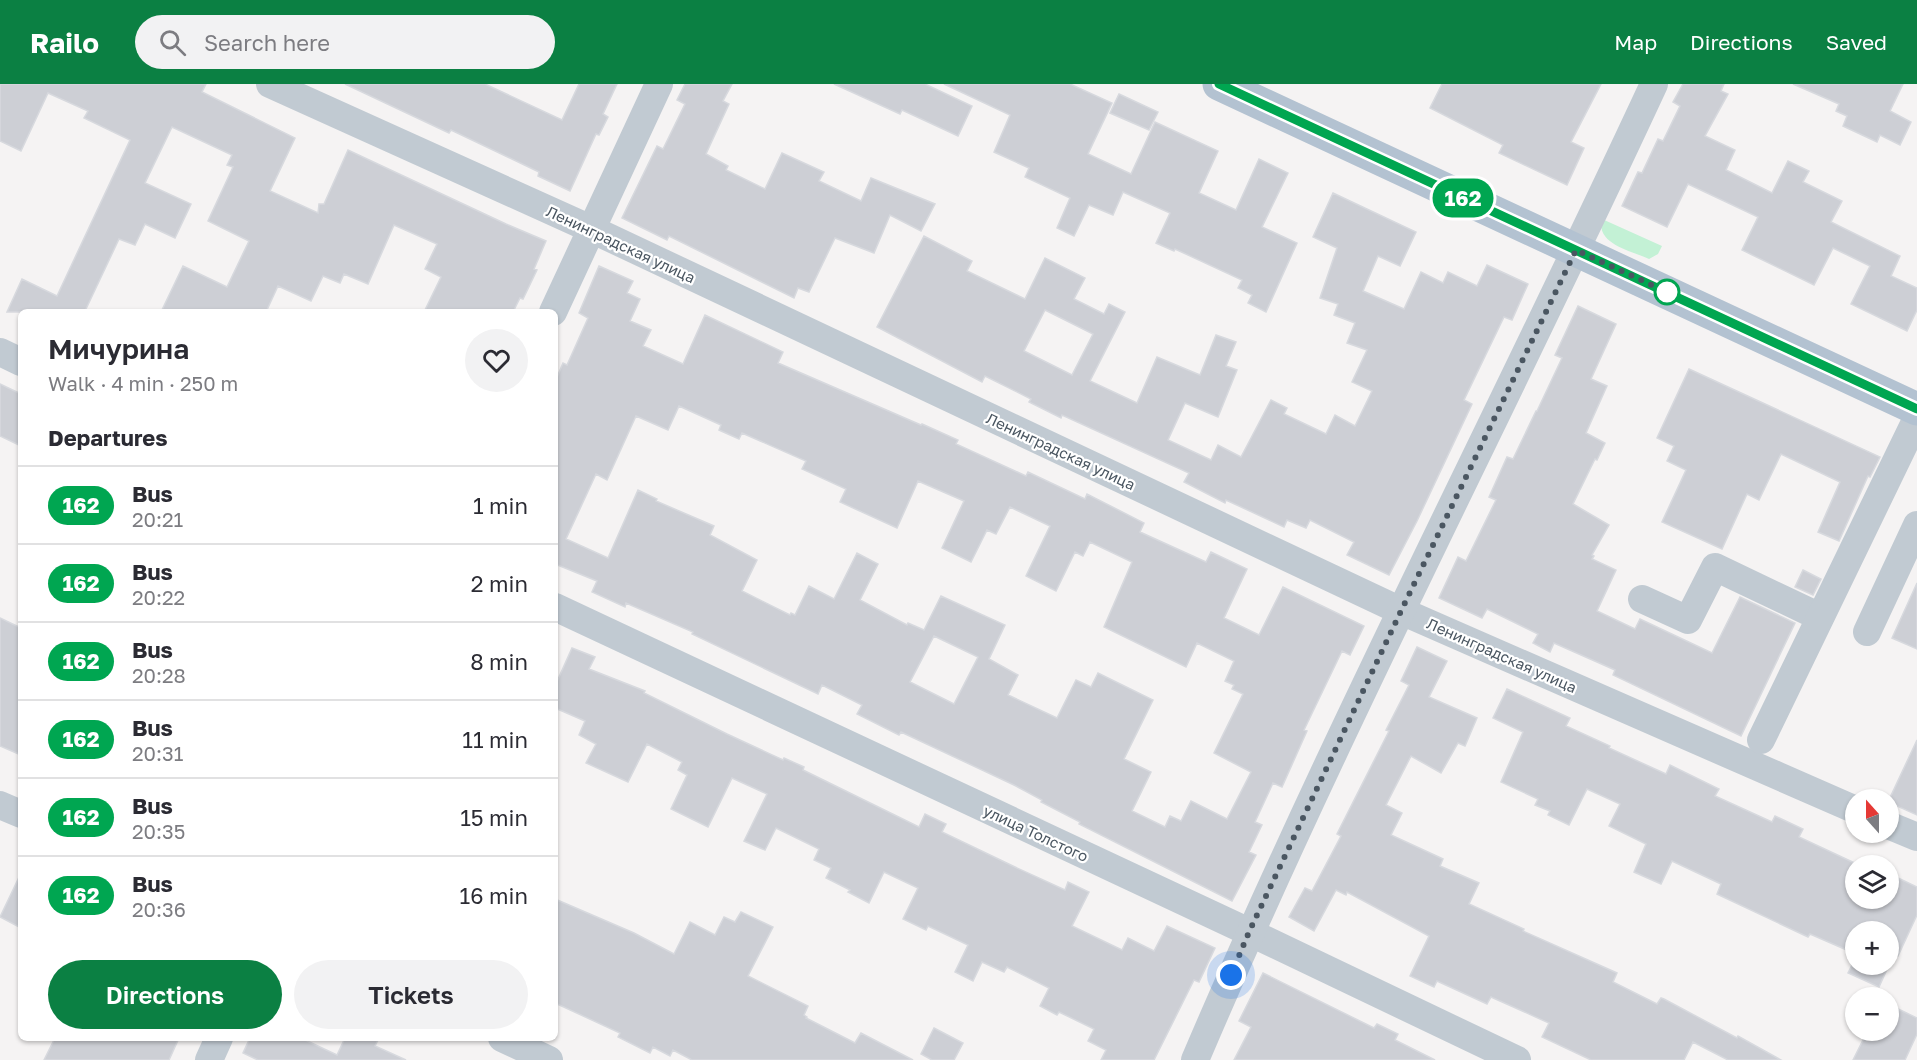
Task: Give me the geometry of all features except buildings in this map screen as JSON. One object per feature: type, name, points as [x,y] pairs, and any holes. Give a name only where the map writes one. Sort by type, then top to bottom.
[{"type":"main road","points":[[1219,84],[1917,409]]},
{"type":"street","name":"Ленинградская улица","points":[[270,84],[591,229],[1401,611],[1845,805]]},
{"type":"street","points":[[554,309],[659,84]]},
{"type":"street","points":[[1195,1060],[1249,932],[1654,84]]},
{"type":"street","points":[[0,352],[18,361]]},
{"type":"street","points":[[1761,740],[1917,418]]},
{"type":"street","points":[[1867,632],[1917,525]]},
{"type":"street","points":[[1642,599],[1688,620],[1715,567],[1820,617]]},
{"type":"street","name":"улица Толстого","points":[[558,609],[1249,932],[1517,1060]]},
{"type":"street","points":[[0,805],[18,813]]},
{"type":"street","points":[[1899,830],[1917,837]]},
{"type":"street","points":[[209,1060],[218,1041]]},
{"type":"street","points":[[508,1041],[549,1060]]},
{"type":"green space","points":[[1602,219],[1662,246],[1658,254],[1649,259],[1609,241],[1601,228]]},
{"type":"bus line","name":"162","points":[[1219,84],[1917,409]]},
{"type":"route","points":[[1231,975],[1249,932],[1390,633],[1576,250],[1667,292]]}]
